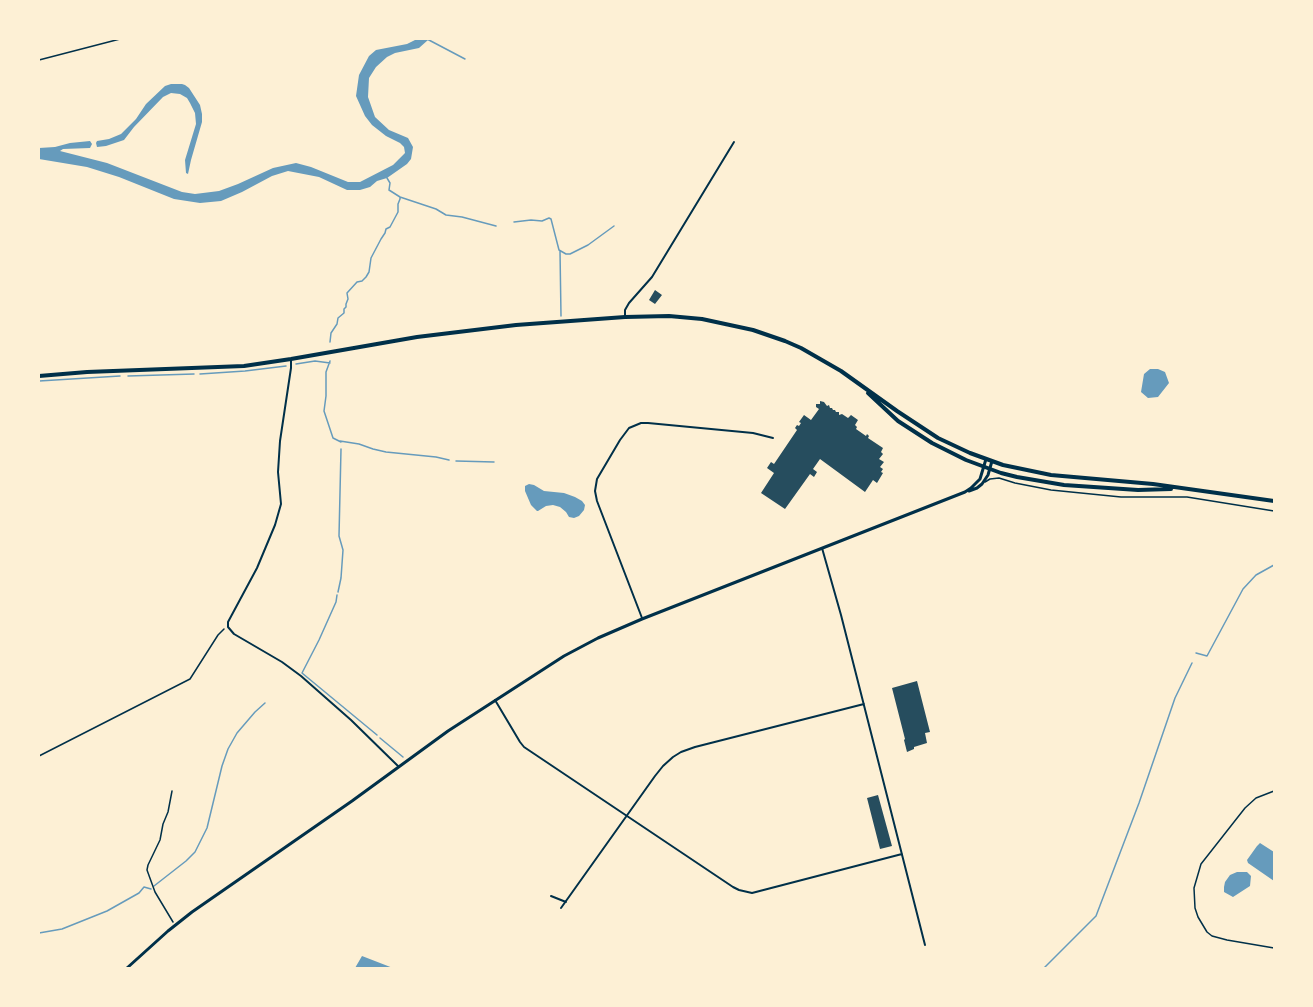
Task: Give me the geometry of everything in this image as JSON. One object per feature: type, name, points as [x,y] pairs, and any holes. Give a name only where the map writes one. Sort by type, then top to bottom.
[{"type":"main road","points":[[39,376],[224,367],[291,359],[417,337],[516,325],[625,317],[669,316],[702,319],[753,330],[785,341],[834,367],[938,438],[1016,469],[1274,501]]},
{"type":"main road","points":[[860,385],[897,421],[912,431],[948,452],[990,469],[1017,477],[1064,485],[1138,490],[1180,488]]},
{"type":"street","points":[[625,317],[625,310],[629,303],[652,277],[734,142]]},
{"type":"street","points":[[291,359],[279,452],[281,504],[276,525],[257,568],[228,622],[228,627],[234,634],[301,676],[399,766]]},
{"type":"street","points":[[642,619],[595,491],[597,478],[620,440],[629,428],[641,423],[753,433],[773,438]]},
{"type":"street","points":[[965,492],[978,481],[986,459]]},
{"type":"street","points":[[127,968],[199,907],[448,731],[575,650],[642,619],[974,489],[982,484],[988,475],[992,461]]},
{"type":"street","points":[[822,548],[925,945]]},
{"type":"street","points":[[495,700],[524,747],[733,887],[745,892],[752,893],[902,854]]},
{"type":"street","points":[[561,908],[663,766],[681,752],[864,704]]},
{"type":"street","points":[[551,896],[566,902]]},
{"type":"lane","points":[[982,484],[990,479],[999,478],[1052,490],[1121,497],[1187,497],[1274,511]]},
{"type":"path","points":[[39,60],[120,39]]},
{"type":"path","points":[[39,756],[190,679],[218,635],[228,627]]},
{"type":"path","points":[[172,791],[160,840],[147,870],[155,892],[175,925]]},
{"type":"path","points":[[1274,791],[1256,798],[1245,808],[1202,864],[1194,888],[1198,917],[1212,936],[1274,948]]},
{"type":"water","points":[[417,39],[432,39],[419,48],[387,57],[376,67],[369,78],[368,97],[375,117],[389,130],[408,138],[413,147],[411,159],[407,164],[370,187],[347,190],[319,177],[288,171],[272,176],[221,201],[200,203],[174,199],[87,167],[39,159],[39,148],[90,141],[92,144],[90,148],[60,151],[107,163],[182,192],[195,194],[219,191],[273,168],[296,163],[348,182],[360,182],[393,165],[405,153],[400,143],[386,136],[365,116],[356,96],[359,75],[369,56],[376,50],[407,44]]},
{"type":"water","points":[[182,84],[189,88],[200,105],[202,114],[202,122],[188,174],[185,160],[196,124],[195,113],[187,98],[180,94],[171,93],[163,97],[124,140],[97,147],[97,141],[121,134],[136,119],[146,104],[165,86]]},
{"type":"water","points":[[1150,369],[1165,372],[1169,383],[1158,397],[1148,398],[1141,392],[1144,374]]},
{"type":"water","points":[[529,484],[544,491],[564,493],[575,497],[585,505],[584,510],[574,518],[569,517],[560,507],[553,505],[537,511],[531,505],[525,491],[525,486]]},
{"type":"water","points":[[1260,843],[1274,852],[1274,881],[1248,863],[1247,860]]},
{"type":"water","points":[[1247,872],[1251,876],[1250,886],[1233,897],[1224,892],[1224,887],[1230,875]]},
{"type":"water","points":[[362,956],[393,968],[355,968]]},
{"type":"building","points":[[655,290],[662,295],[655,304],[649,300]]},
{"type":"building","points":[[820,401],[839,412],[839,415],[842,414],[848,418],[851,415],[858,420],[855,425],[856,429],[866,436],[867,434],[868,438],[883,448],[881,452],[883,454],[879,459],[884,462],[880,467],[883,473],[877,483],[873,480],[865,492],[820,459],[813,469],[817,472],[814,477],[810,474],[785,509],[761,493],[774,473],[767,468],[771,462],[774,464],[797,430],[795,428],[799,426],[804,415],[811,420],[819,409],[816,404],[820,404]]},
{"type":"building","points":[[917,681],[930,732],[925,733],[927,743],[907,752],[892,688]]},
{"type":"building","points":[[878,795],[892,846],[880,849],[867,798]]},
{"type":"waterway","points":[[427,39],[465,59]]},
{"type":"waterway","points":[[387,178],[390,183],[389,190],[400,197],[436,209],[446,215],[496,226]]},
{"type":"waterway","points":[[330,342],[331,333],[338,318],[344,313],[348,299],[347,293],[369,272],[371,258],[398,212],[400,197]]},
{"type":"waterway","points":[[514,222],[551,219],[559,250],[566,254],[588,245],[614,226]]},
{"type":"waterway","points":[[560,251],[561,316]]},
{"type":"waterway","points":[[296,364],[315,361],[330,363]]},
{"type":"waterway","points":[[330,361],[326,372],[324,411],[333,438],[341,442]]},
{"type":"waterway","points":[[200,374],[286,366]]},
{"type":"waterway","points":[[128,376],[194,374]]},
{"type":"waterway","points":[[39,381],[120,376]]},
{"type":"waterway","points":[[340,441],[386,452],[449,460]]},
{"type":"waterway","points":[[338,592],[343,550],[339,536],[341,449]]},
{"type":"waterway","points":[[456,461],[494,462]]},
{"type":"waterway","points":[[1196,653],[1207,656],[1243,589],[1256,575],[1274,565]]},
{"type":"waterway","points":[[337,595],[319,640],[302,673],[377,735]]},
{"type":"waterway","points":[[1044,968],[1096,916],[1139,803],[1175,698],[1192,663]]},
{"type":"waterway","points":[[154,886],[195,852],[207,828],[228,749],[237,733],[265,703]]},
{"type":"waterway","points":[[380,738],[403,757]]},
{"type":"waterway","points":[[39,933],[62,929],[107,911],[139,893],[144,887],[151,889]]}]
